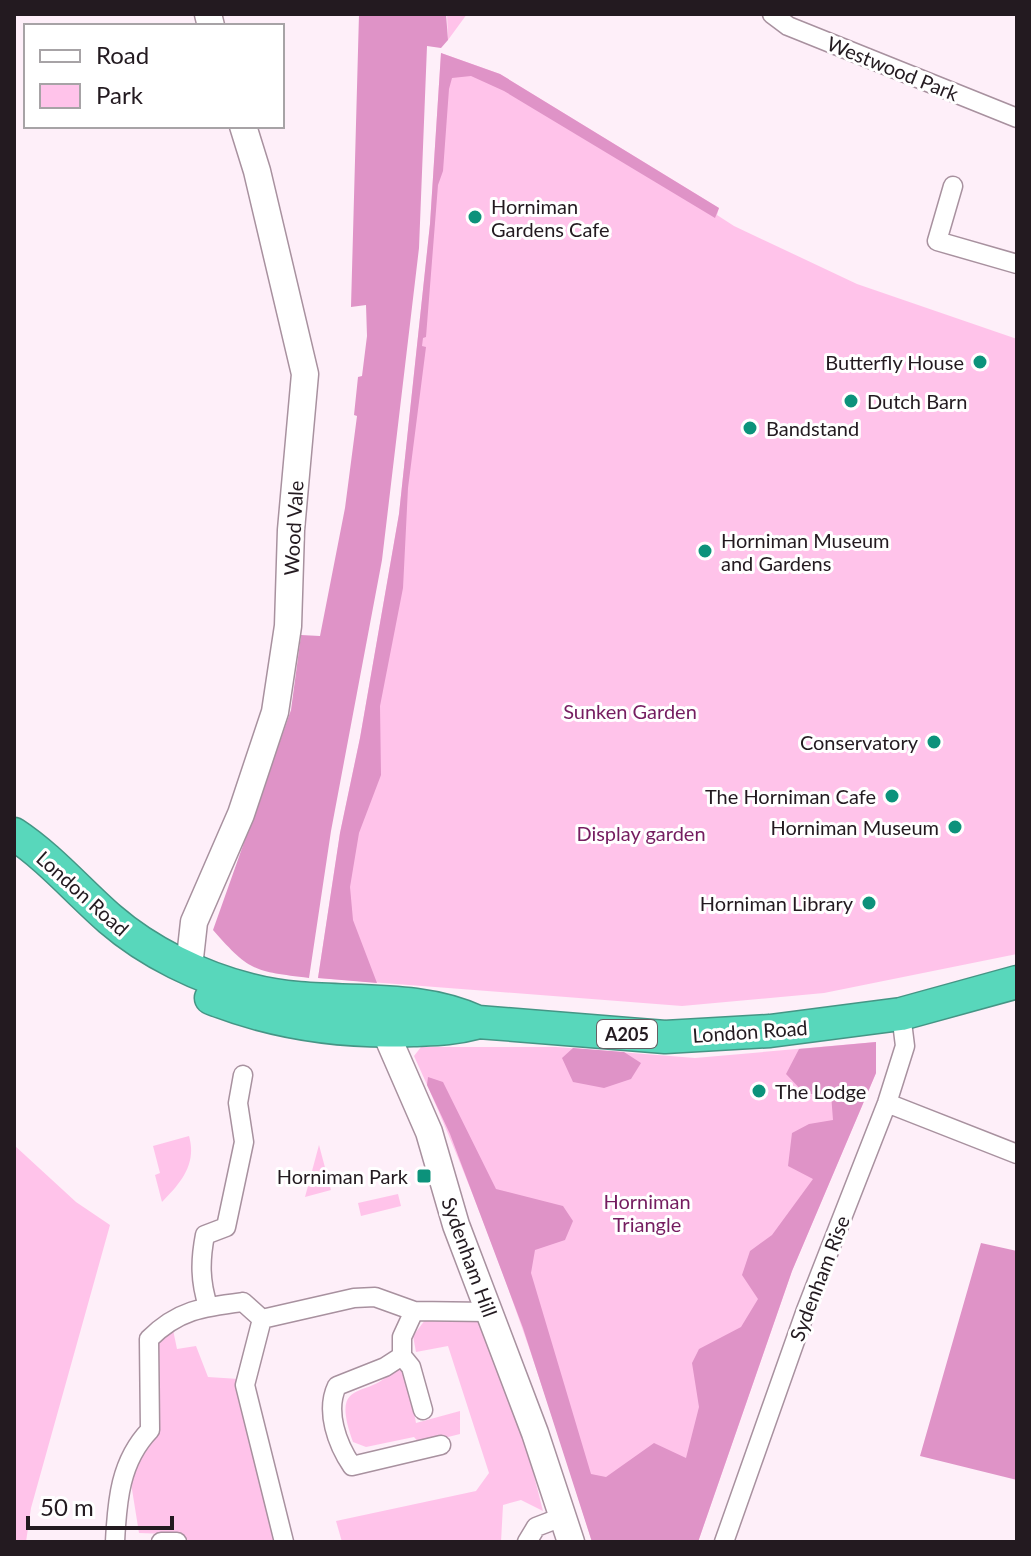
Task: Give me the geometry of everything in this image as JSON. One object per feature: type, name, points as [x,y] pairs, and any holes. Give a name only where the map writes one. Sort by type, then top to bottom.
[{"type":"highway","name":"London Road","points":[[14,834],[138,941],[174,967],[252,1014],[332,1030],[452,1030],[478,1022]]},
{"type":"highway","name":"A205","points":[[14,854],[98,936],[125,957],[174,967]]},
{"type":"highway","name":"London Road","points":[[174,967],[250,990],[333,1003],[401,1003],[452,1010],[478,1022],[665,1037],[776,1031],[901,1014],[1017,982]]},
{"type":"street","name":"Westwood Park","points":[[772,14],[788,26],[1017,118]]},
{"type":"street","name":"Wood Vale","points":[[174,967],[183,928],[194,922],[241,814],[275,712],[288,626],[291,530],[305,374],[257,171],[244,128]]},
{"type":"street","points":[[953,186],[937,241],[1017,264]]},
{"type":"street","points":[[333,1003],[358,1009],[385,1031]]},
{"type":"street","name":"Sydenham Rise","points":[[724,1542],[809,1301],[887,1103],[905,1046],[901,1014]]},
{"type":"street","name":"Sydenham Hill","points":[[385,1031],[429,1132],[456,1225],[566,1530]]},
{"type":"street","points":[[208,1306],[200,1280],[201,1256],[205,1235],[226,1227],[239,1178],[244,1142],[238,1103],[243,1075]]},
{"type":"street","points":[[887,1103],[1017,1154]]},
{"type":"street","points":[[262,1319],[354,1298],[375,1297],[414,1311],[489,1312]]},
{"type":"street","points":[[115,1542],[118,1487],[138,1442],[150,1430],[149,1339],[169,1319],[208,1306],[243,1302],[262,1319]]},
{"type":"street","points":[[414,1311],[402,1337],[402,1356],[411,1367],[423,1410]]},
{"type":"street","points":[[262,1319],[245,1385],[284,1542]]},
{"type":"street","points":[[402,1356],[385,1367],[337,1386],[329,1402],[342,1451],[352,1466],[441,1445]]},
{"type":"street","points":[[527,1542],[536,1527],[566,1530]]},
{"type":"street","points":[[161,1542],[177,1542]]},
{"type":"green space","points":[[447,14],[467,14],[448,40]]},
{"type":"green space","name":"Horniman Museum and Gardens","points":[[441,53],[500,74],[719,208],[717,215],[734,226],[857,284],[1017,339],[1017,954],[824,993],[682,1006],[318,978],[340,833],[399,514],[430,224]]},
{"type":"green space","name":"Horniman Triangle","points":[[876,1042],[876,1073],[792,1271],[698,1542],[592,1542],[489,1235],[414,1056],[421,1047],[556,1047],[695,1058]]},
{"type":"green space","points":[[189,1136],[191,1155],[186,1172],[162,1202],[155,1175],[160,1173],[153,1146]]},
{"type":"green space","points":[[14,1145],[76,1202],[110,1225],[31,1508],[26,1542],[14,1542]]},
{"type":"green space","points":[[319,1145],[331,1190],[305,1197]]},
{"type":"green space","points":[[398,1194],[401,1206],[361,1216],[358,1203]]},
{"type":"green space","points":[[482,1318],[521,1424],[543,1511],[521,1500],[503,1505],[501,1542],[342,1542],[336,1521],[476,1491],[489,1473],[448,1346],[416,1352],[413,1336],[425,1320]]},
{"type":"green space","points":[[172,1325],[177,1349],[196,1346],[208,1377],[239,1379],[276,1542],[195,1542],[167,1534],[139,1533],[130,1477],[157,1434],[142,1353]]},
{"type":"green space","points":[[406,1368],[416,1423],[460,1411],[460,1434],[420,1444],[414,1437],[366,1447],[353,1442],[347,1421],[348,1398],[382,1380],[392,1371]]},
{"type":"shaded area","points":[[359,14],[446,14],[448,40],[441,48],[427,46],[419,248],[382,560],[331,831],[309,978],[254,967],[236,954],[213,930],[291,710],[301,635],[320,636],[345,508],[357,416],[354,415],[358,377],[362,376],[367,336],[366,305],[351,307]]},
{"type":"shaded area","points":[[441,53],[500,74],[719,208],[715,218],[504,91],[471,76],[452,78],[443,171],[438,185],[426,337],[422,346],[426,347],[408,488],[403,588],[380,706],[381,775],[359,833],[350,887],[353,920],[377,983],[318,978],[340,833],[399,514],[430,224]]},
{"type":"shaded area","points":[[876,1042],[876,1073],[792,1271],[698,1542],[592,1542],[523,1328],[450,1134],[427,1085],[428,1077],[443,1082],[496,1189],[563,1206],[573,1221],[565,1240],[535,1250],[531,1273],[591,1474],[606,1477],[654,1443],[686,1458],[699,1407],[692,1363],[699,1349],[741,1327],[758,1299],[742,1275],[750,1251],[772,1235],[813,1179],[788,1166],[792,1133],[809,1124],[833,1120],[831,1094],[805,1094],[786,1074],[799,1049]]},
{"type":"shaded area","points":[[573,1048],[624,1052],[641,1063],[631,1079],[604,1088],[573,1082],[562,1058]]},
{"type":"shaded area","points":[[981,1243],[1017,1251],[1017,1480],[920,1456]]},
{"type":"place","name":"Horniman Gardens Cafe","points":[[475,217]]},
{"type":"place","name":"Butterfly House","points":[[980,362]]},
{"type":"place","name":"Dutch Barn","points":[[851,401]]},
{"type":"place","name":"Bandstand","points":[[750,428]]},
{"type":"place","name":"Horniman Museum and Gardens","points":[[705,551]]},
{"type":"place","name":"Conservatory","points":[[934,742]]},
{"type":"place","name":"The Horniman Cafe","points":[[892,796]]},
{"type":"place","name":"Horniman Museum","points":[[955,827]]},
{"type":"place","name":"Horniman Library","points":[[869,903]]},
{"type":"place","name":"The Lodge","points":[[759,1091]]},
{"type":"place","name":"Horniman Park","points":[[424,1176]]},
{"type":"park label","name":"Sunken Garden","points":[[630,711]]},
{"type":"park label","name":"Display garden","points":[[641,833]]}]
